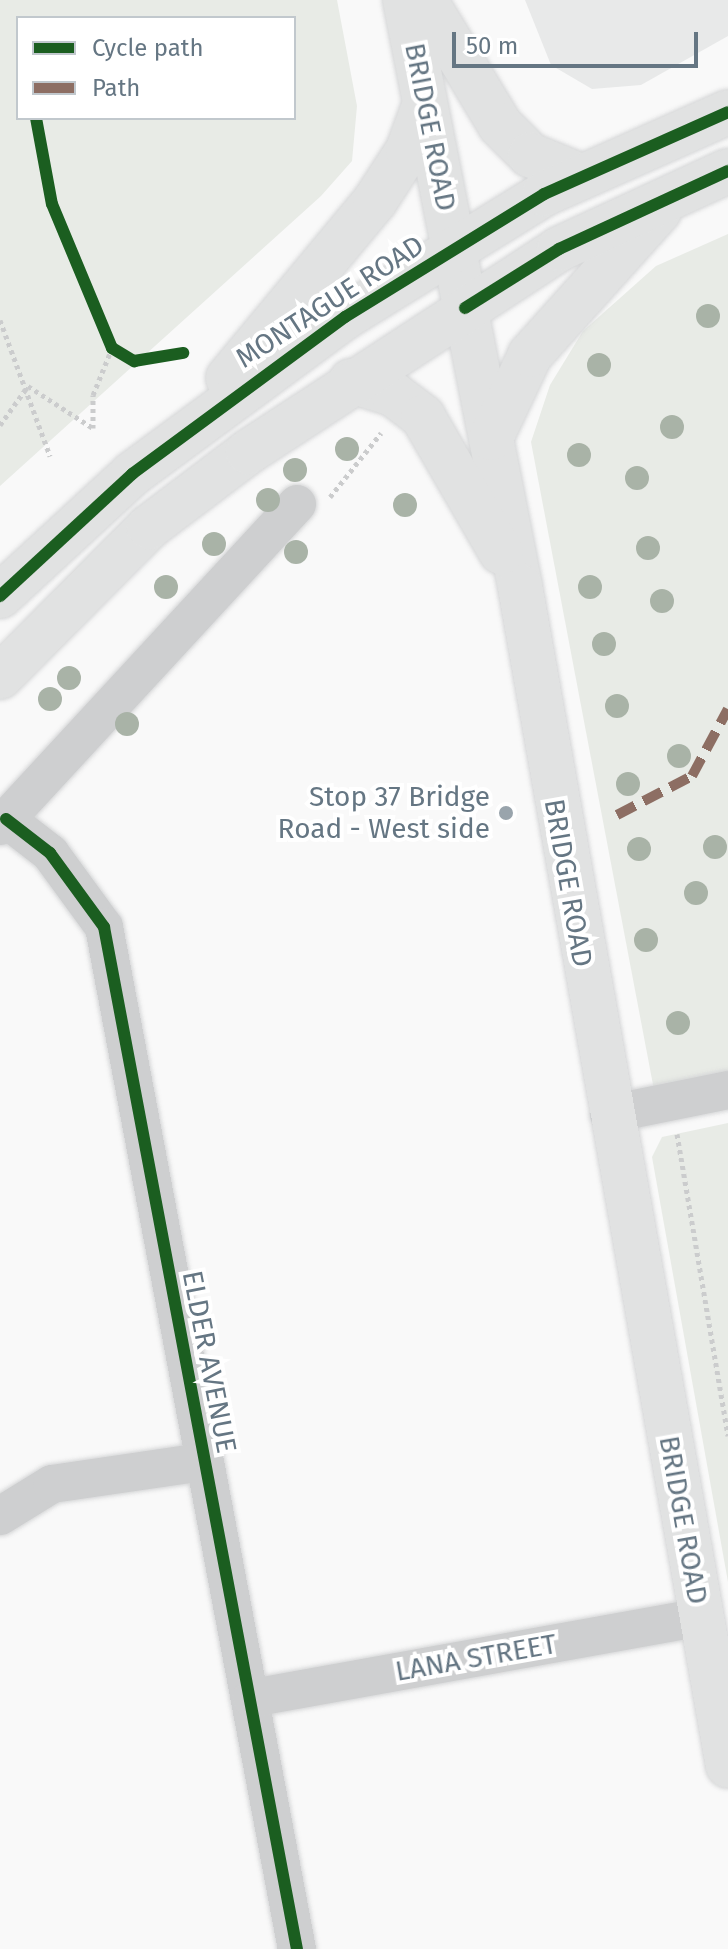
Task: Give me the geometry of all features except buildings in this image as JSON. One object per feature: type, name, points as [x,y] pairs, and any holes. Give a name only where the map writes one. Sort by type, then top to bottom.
[{"type":"main road","name":"BRIDGE ROAD","points":[[405,0],[520,586],[609,1114],[728,1766]]},
{"type":"main road","points":[[425,0],[500,125],[530,155],[581,176]]},
{"type":"main road","points":[[178,438],[375,201],[408,150],[425,103]]},
{"type":"main road","name":"MONTAGUE ROAD","points":[[0,596],[178,438],[258,375],[454,250],[581,176],[728,112]]},
{"type":"main road","points":[[0,677],[149,527],[351,381],[559,249],[681,190],[728,171]]},
{"type":"main road","points":[[491,438],[515,380],[549,331],[681,190]]},
{"type":"main road","points":[[351,381],[393,394],[423,417],[520,586]]},
{"type":"street","points":[[3,822],[309,506]]},
{"type":"street","name":"ELDER AVENUE","points":[[3,822],[50,853],[104,927],[297,1949]]},
{"type":"street","points":[[609,1114],[728,1090]]},
{"type":"street","points":[[0,1516],[52,1484],[203,1462]]},
{"type":"street","name":"LANA STREET","points":[[252,1698],[700,1617]]},
{"type":"path","points":[[0,320],[28,386],[50,456]]},
{"type":"path","points":[[28,386],[93,428],[93,395],[117,351],[106,333]]},
{"type":"path","points":[[0,425],[28,386]]},
{"type":"path","points":[[309,506],[388,424]]},
{"type":"path","points":[[670,1102],[728,1436]]},
{"type":"shaded area","points":[[0,0],[337,0],[357,106],[352,161],[321,196],[0,486]]},
{"type":"shaded area","points":[[525,0],[728,0],[728,36],[641,85],[592,89],[551,65]]},
{"type":"shaded area","points":[[728,234],[728,1077],[654,1090],[531,442],[550,385],[583,331],[656,266]]},
{"type":"shaded area","points":[[728,1123],[728,1582],[652,1157],[662,1137]]},
{"type":"marked path","points":[[617,815],[692,776],[728,709]]},
{"type":"cycle path","points":[[0,596],[132,474],[345,317],[544,194],[728,112]]},
{"type":"cycle path","points":[[36,120],[52,204],[112,348],[134,361],[183,353]]},
{"type":"cycle path","points":[[465,308],[559,249],[728,171]]},
{"type":"cycle path","points":[[6,819],[50,853],[104,927],[297,1949]]},
{"type":"place","name":"Stop 37 Bridge Road - West side","points":[[506,813]]}]
